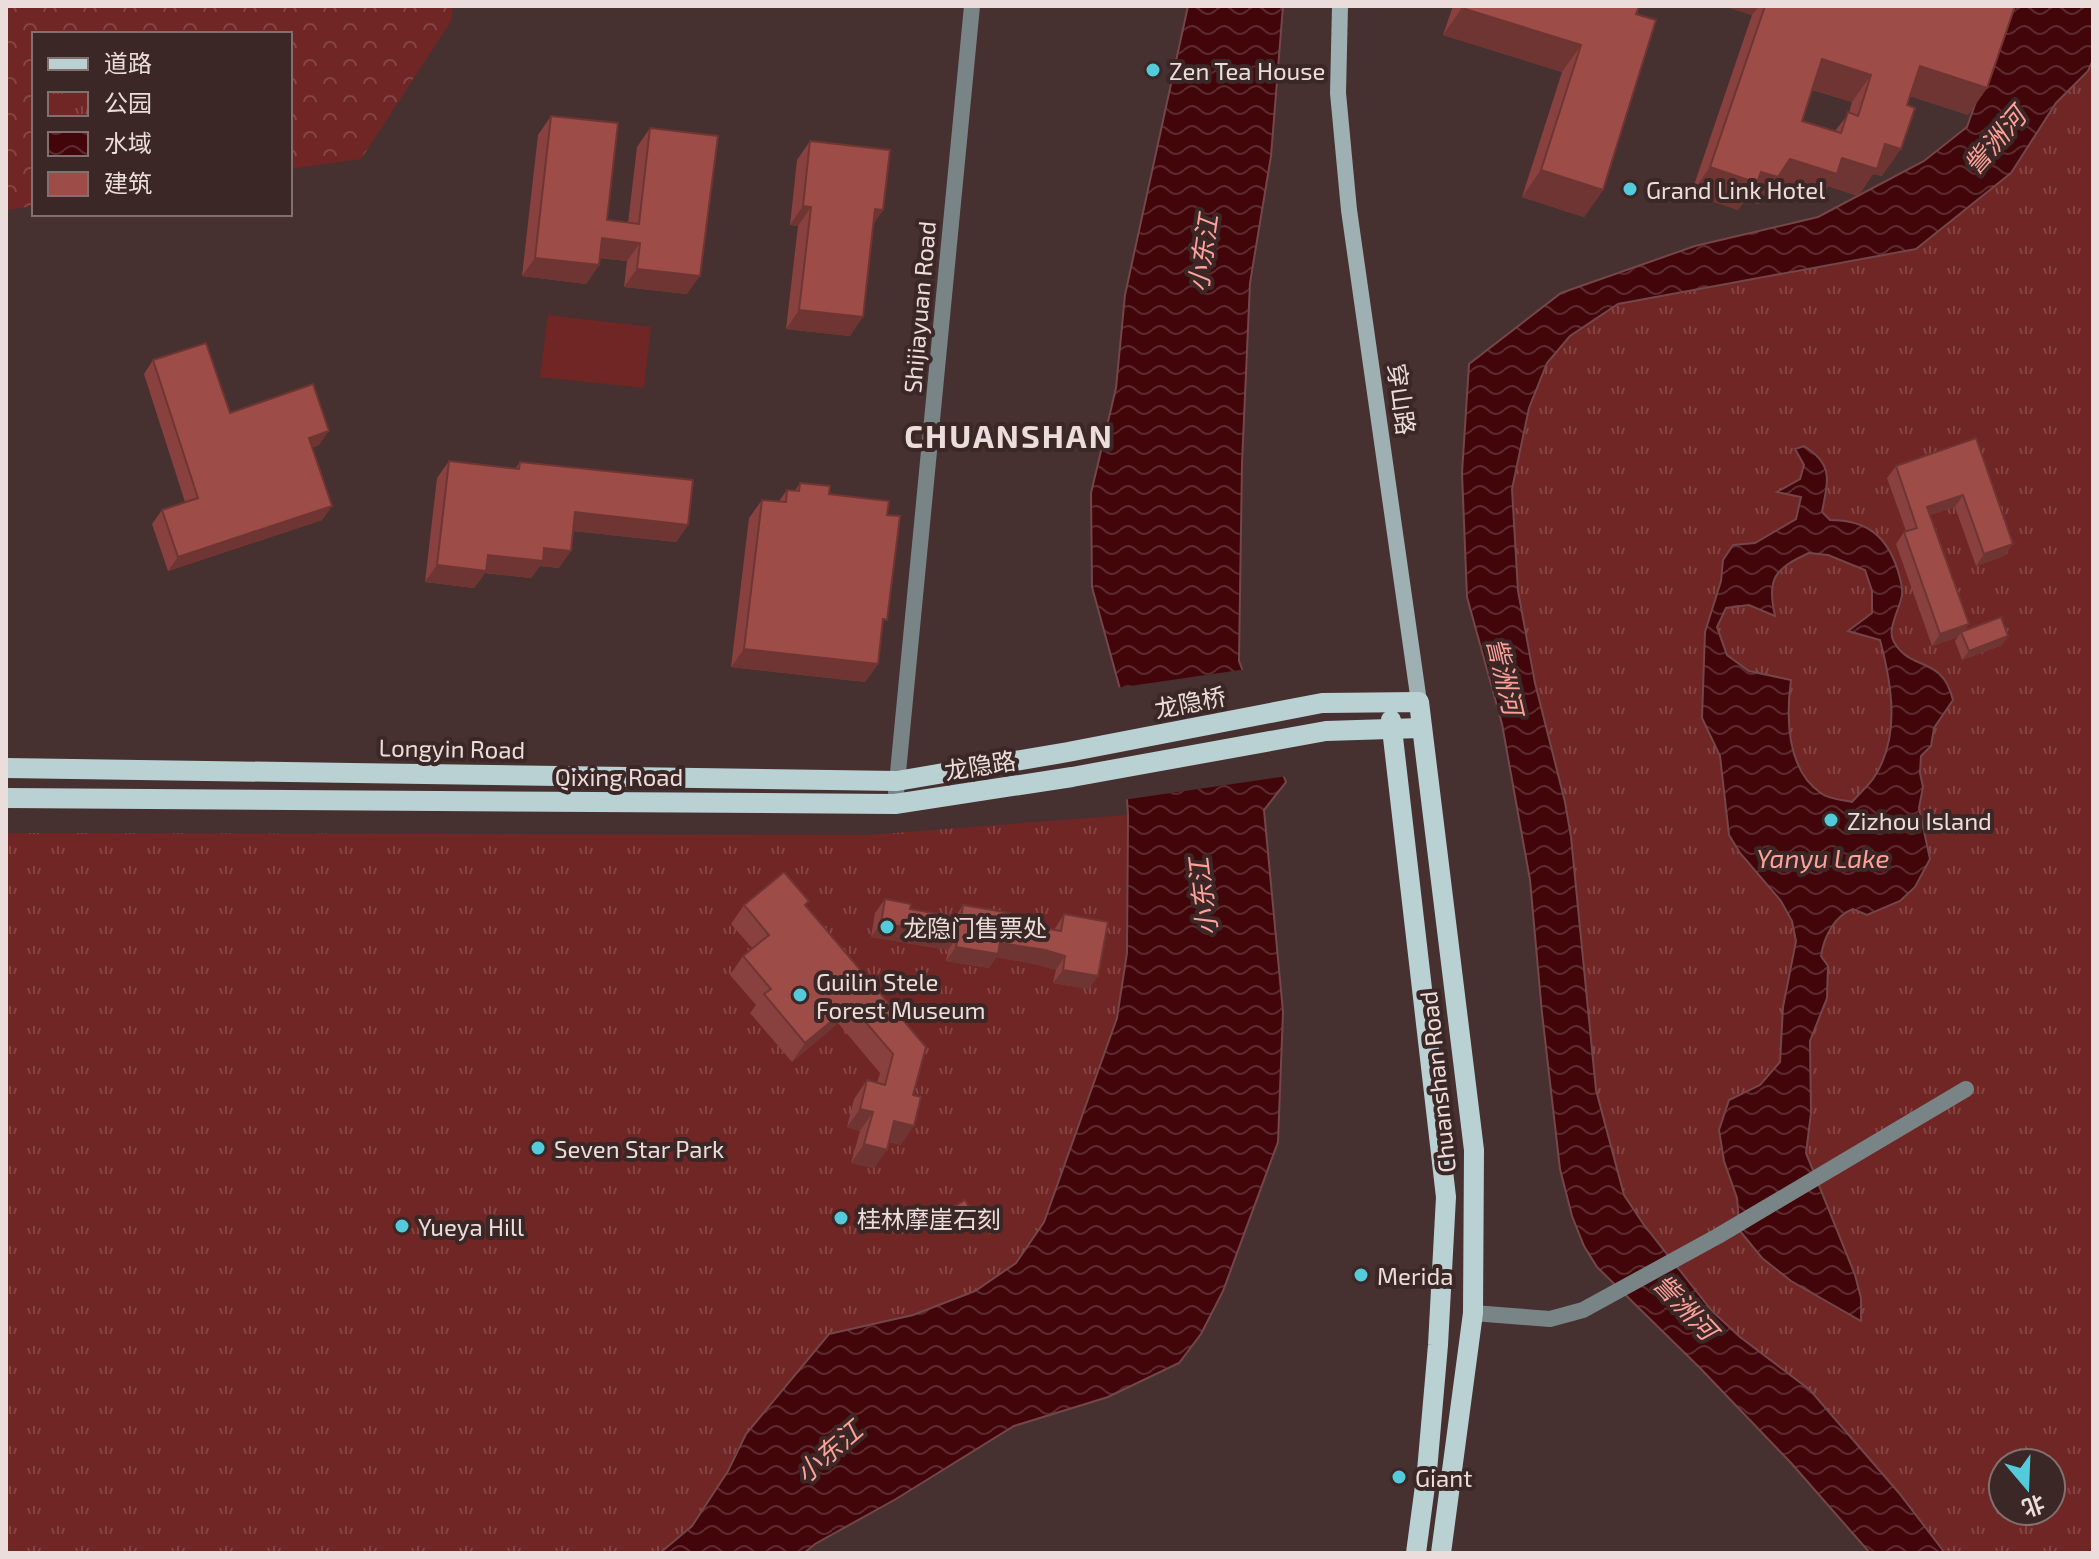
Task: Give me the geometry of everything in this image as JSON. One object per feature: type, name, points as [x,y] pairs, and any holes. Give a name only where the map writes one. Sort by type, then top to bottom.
[{"type":"main road","name":"穿山路","points":[[1340,6],[1338,93],[1349,210],[1419,702]]},
{"type":"main road","points":[[1388,704],[1419,702]]},
{"type":"main road","name":"Chuanshan Road","points":[[1419,702],[1474,1150],[1473,1313],[1441,1553]]},
{"type":"main road","name":"龙隐桥","points":[[1068,752],[1322,703],[1388,704]]},
{"type":"main road","name":"Chuanshan Road","points":[[1388,704],[1446,1197],[1438,1345],[1416,1553]]},
{"type":"main road","points":[[1393,731],[1421,728]]},
{"type":"main road","name":"龙隐路","points":[[895,804],[1072,777],[1326,731],[1393,731]]},
{"type":"main road","name":"龙隐路","points":[[897,781],[1068,752]]},
{"type":"main road","name":"Longyin Road","points":[[6,768],[897,781]]},
{"type":"main road","name":"Qixing Road","points":[[6,798],[895,804]]},
{"type":"street","name":"Shijiayuan Road","points":[[895,804],[972,6]]},
{"type":"street","points":[[1473,1313],[1550,1319],[1583,1310],[1682,1257],[1966,1089]]},
{"type":"green space","points":[[6,6],[453,6],[451,21],[361,159],[292,169],[292,32],[32,32],[32,206],[6,210]]},
{"type":"green space","name":"Zizhou Island","points":[[2093,60],[2093,1553],[1945,1553],[1899,1493],[1712,1311],[1624,1195],[1596,1090],[1571,837],[1535,683],[1518,591],[1512,489],[1529,408],[1547,363],[1570,336],[1618,304],[1916,249],[2011,173],[2056,103],[2088,71]]},
{"type":"green space","points":[[548,315],[651,327],[644,388],[540,377]]},
{"type":"green space","name":"Seven Star Park","points":[[1128,815],[1127,953],[1117,1018],[1044,1222],[1016,1263],[979,1290],[902,1319],[829,1334],[746,1434],[728,1471],[692,1526],[660,1553],[6,1553],[6,833],[868,835]]},
{"type":"water","name":"小东江","points":[[1188,6],[1283,6],[1271,156],[1250,283],[1242,463],[1239,661],[1286,782],[1264,810],[1283,1012],[1278,1142],[1223,1291],[1201,1334],[1179,1363],[1108,1397],[1014,1426],[804,1553],[660,1553],[692,1526],[728,1471],[746,1434],[829,1334],[913,1315],[975,1291],[1016,1263],[1044,1222],[1117,1018],[1127,953],[1128,815],[1120,689],[1092,587],[1091,493],[1116,388],[1125,295]]},
{"type":"water","name":"訾洲河","points":[[2010,6],[2093,6],[2093,60],[2088,71],[2056,103],[2011,173],[1916,249],[1618,304],[1570,336],[1547,363],[1529,408],[1512,489],[1518,591],[1535,683],[1571,837],[1596,1090],[1624,1195],[1712,1311],[1740,1337],[1810,1390],[1899,1493],[1945,1553],[1870,1553],[1792,1464],[1597,1267],[1584,1246],[1572,1216],[1560,1169],[1530,880],[1502,724],[1467,597],[1462,473],[1469,364],[1561,293],[1695,246],[1818,217],[1924,161],[1967,127]]},
{"type":"water","name":"Yanyu Lake","points":[[1804,446],[1814,453],[1824,467],[1827,482],[1822,512],[1830,520],[1865,527],[1888,548],[1902,589],[1892,626],[1894,642],[1909,657],[1942,676],[1953,700],[1934,728],[1931,746],[1921,756],[1923,787],[1919,808],[1930,859],[1915,887],[1900,901],[1867,915],[1853,909],[1840,917],[1827,935],[1821,956],[1828,966],[1827,998],[1810,1041],[1811,1113],[1806,1153],[1855,1275],[1861,1298],[1861,1321],[1791,1281],[1762,1258],[1740,1231],[1737,1198],[1724,1161],[1719,1130],[1729,1100],[1760,1085],[1780,1062],[1783,1007],[1796,941],[1792,921],[1781,901],[1740,853],[1729,835],[1720,756],[1702,718],[1705,632],[1721,581],[1723,560],[1733,545],[1755,543],[1796,519],[1801,497],[1777,492],[1800,479],[1804,465],[1795,449]],"holes":[[[1809,553],[1828,555],[1865,570],[1872,591],[1872,613],[1848,631],[1880,640],[1892,711],[1888,746],[1882,763],[1873,779],[1852,802],[1822,794],[1801,771],[1789,726],[1791,680],[1749,671],[1727,655],[1717,627],[1726,608],[1749,605],[1775,616],[1773,584],[1781,570]]]},
{"type":"pier","points":[[1247,669],[1288,776],[1123,800],[1116,688]]},
{"type":"building","points":[[1463,6],[1639,6],[1636,14],[1656,20],[1603,190],[1541,170],[1581,45]]},
{"type":"building","points":[[1765,6],[2015,6],[1987,88],[1920,66],[1907,105],[1915,108],[1901,149],[1885,144],[1877,169],[1842,158],[1837,174],[1790,159],[1778,177],[1761,172],[1757,183],[1710,167]],"holes":[[[1822,59],[1871,75],[1858,116],[1848,112],[1841,133],[1802,121]]]},
{"type":"building","points":[[551,116],[618,123],[607,220],[639,224],[650,128],[718,136],[700,276],[637,269],[640,243],[602,238],[599,265],[535,258]]},
{"type":"building","points":[[810,141],[890,150],[883,210],[875,209],[863,317],[799,310],[811,207],[803,206]]},
{"type":"building","points":[[206,343],[230,413],[313,384],[329,431],[309,438],[332,506],[178,557],[162,510],[198,498],[153,360]]},
{"type":"building","points":[[1976,438],[2013,544],[1984,554],[1963,495],[1927,507],[1969,624],[1940,634],[1904,532],[1917,528],[1896,466]]},
{"type":"building","points":[[449,461],[519,469],[520,462],[693,480],[688,525],[575,512],[571,551],[544,548],[543,561],[488,555],[486,571],[437,565]]},
{"type":"building","points":[[800,483],[830,486],[829,494],[889,501],[887,515],[900,516],[887,620],[883,619],[878,664],[744,649],[762,500],[786,502],[787,490],[799,491]]},
{"type":"building","points":[[2001,617],[2008,636],[1969,651],[1961,632]]},
{"type":"building","points":[[784,872],[809,901],[805,905],[926,1047],[913,1095],[921,1097],[914,1126],[894,1121],[887,1150],[864,1144],[873,1112],[860,1109],[867,1080],[885,1085],[893,1054],[851,1005],[805,1043],[764,994],[771,989],[743,956],[769,935],[744,905]]},
{"type":"building","points":[[885,899],[911,904],[910,909],[961,918],[963,905],[1010,913],[1009,922],[1061,931],[1064,914],[1108,922],[1098,976],[1063,970],[1065,956],[1045,950],[1000,943],[998,954],[956,947],[958,936],[881,923]]},
{"type":"building","points":[[965,1200],[975,1217],[957,1228],[947,1211]]},
{"type":"place","name":"Zen Tea House","points":[[1153,70]]},
{"type":"place","name":"Grand Link Hotel","points":[[1630,189]]},
{"type":"place","name":"Zizhou Island","points":[[1831,820]]},
{"type":"place","name":"龙隐门售票处","points":[[887,927]]},
{"type":"place","name":"Guilin Stele Forest Museum","points":[[800,995]]},
{"type":"place","name":"Seven Star Park","points":[[538,1148]]},
{"type":"place","name":"桂林摩崖石刻","points":[[841,1218]]},
{"type":"place","name":"Yueya Hill","points":[[402,1226]]},
{"type":"place","name":"Merida","points":[[1361,1275]]},
{"type":"place","name":"Giant","points":[[1399,1477]]},
{"type":"district","name":"CHUANSHAN","points":[[1009,435]]}]
